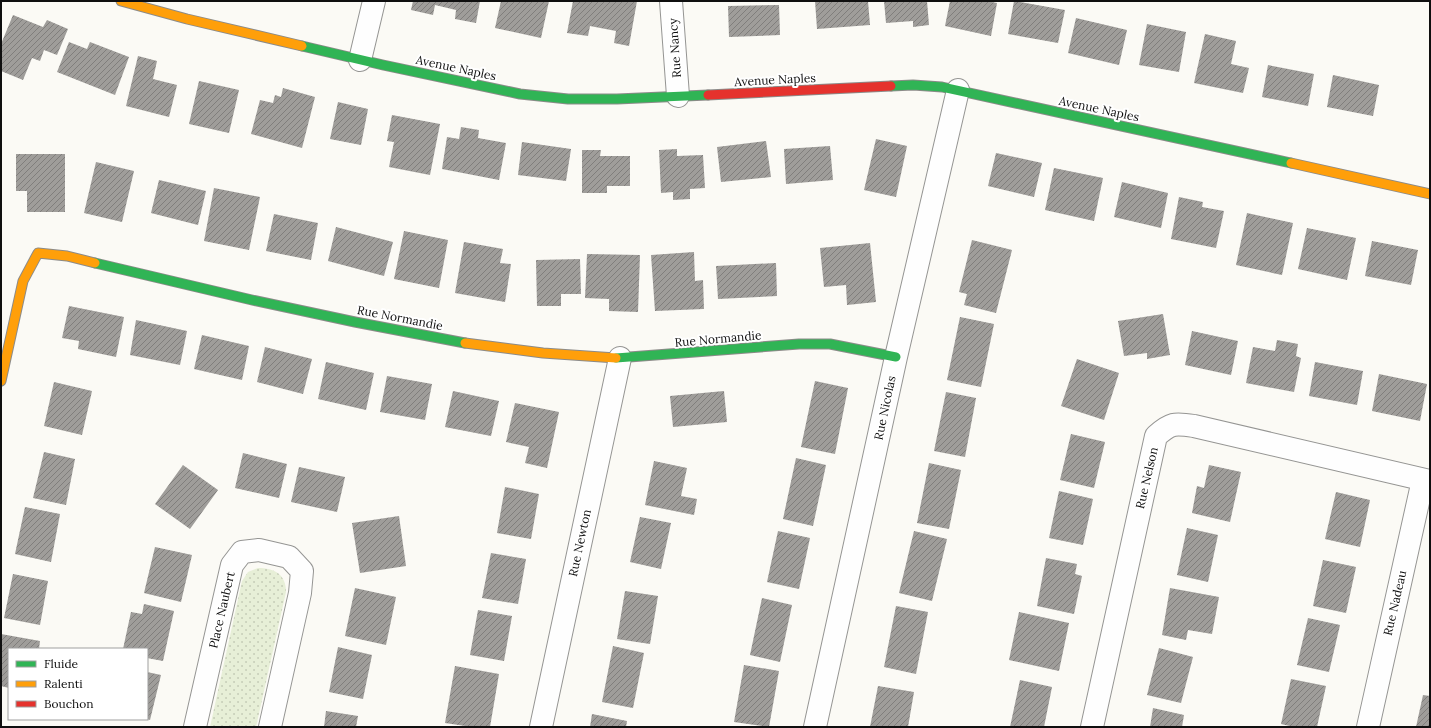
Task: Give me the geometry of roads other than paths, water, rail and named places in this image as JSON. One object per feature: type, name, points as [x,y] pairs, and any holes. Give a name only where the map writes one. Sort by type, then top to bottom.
[{"type":"street","name":"Avenue Naples","points":[[121,1],[173,16],[360,60],[488,88],[544,96],[591,99],[649,98],[914,85],[958,90],[1430,194]]},
{"type":"street","points":[[360,60],[374,1]]},
{"type":"street","name":"Rue Nancy","points":[[672,1],[678,96]]},
{"type":"street","name":"Rue Nicolas","points":[[815,727],[896,357],[958,90]]},
{"type":"street","name":"Rue Normandie","points":[[1,381],[23,281],[38,253],[68,256],[356,322],[459,342],[543,353],[620,358],[807,344],[830,344],[896,357]]},
{"type":"street","name":"Rue Newton","points":[[540,727],[620,358]]},
{"type":"street","name":"Rue Nelson","points":[[1092,727],[1156,436],[1166,427],[1178,424],[1194,426],[1426,481]]},
{"type":"street","name":"Rue Nadeau","points":[[1368,727],[1426,481]]},
{"type":"street","name":"Place Naubert","points":[[195,727],[232,565],[242,552],[259,550],[289,558],[302,571],[300,594],[270,727]]}]
